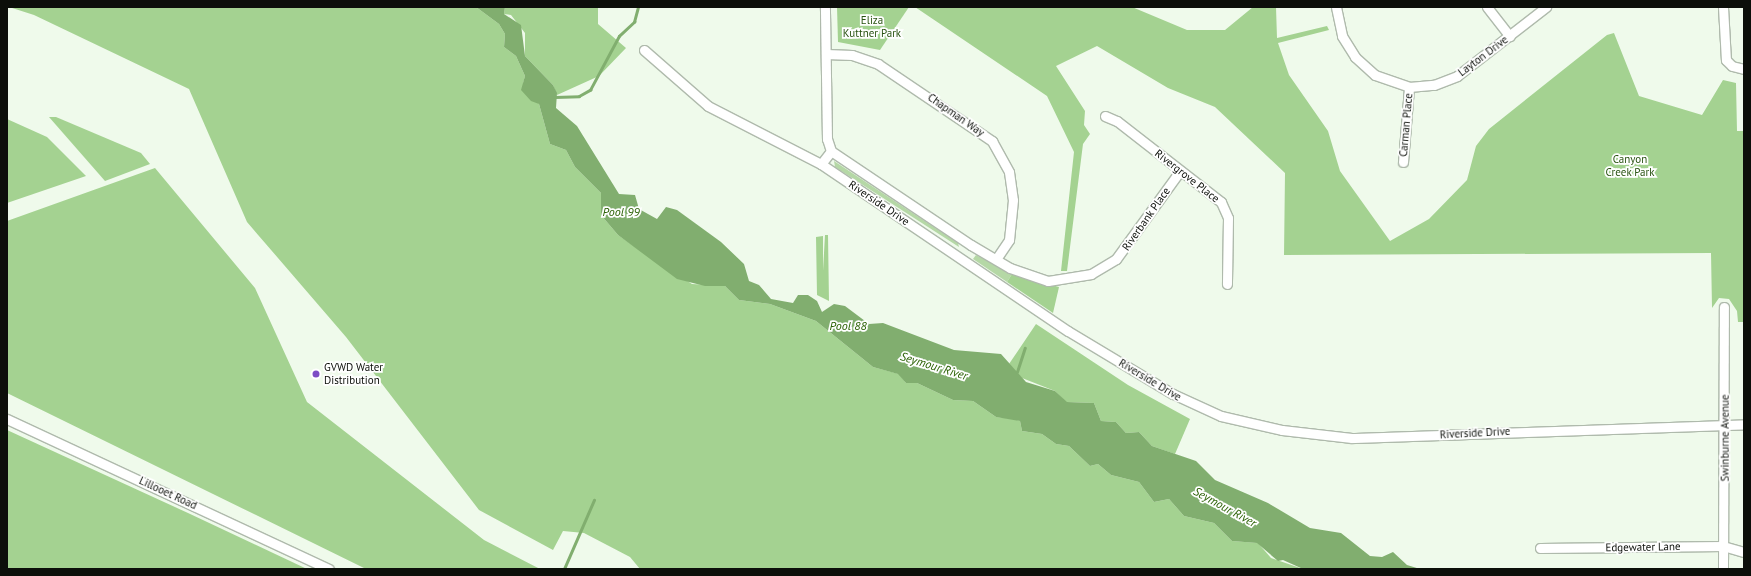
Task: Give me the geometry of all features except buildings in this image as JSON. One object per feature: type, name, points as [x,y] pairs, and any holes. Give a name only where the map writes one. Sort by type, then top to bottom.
[{"type":"street","points":[[821,164],[831,151],[825,7]]},
{"type":"street","name":"Layton Drive","points":[[1336,7],[1342,36],[1354,57],[1375,75],[1409,87],[1434,85],[1458,76],[1546,7]]},
{"type":"street","points":[[1487,7],[1510,36]]},
{"type":"street","points":[[1723,7],[1726,60],[1732,66],[1744,69]]},
{"type":"street","name":"Riverside Drive","points":[[644,50],[708,106],[821,164],[1068,331],[1173,394],[1220,416],[1256,426],[1352,438],[1744,424]]},
{"type":"street","name":"Chapman Way","points":[[826,54],[852,55],[878,64],[992,141],[1009,172],[1013,200],[1009,240],[996,259]]},
{"type":"street","name":"Carman Place","points":[[1403,162],[1409,87]]},
{"type":"street","name":"Rivergrove Place","points":[[1105,116],[1117,121],[1226,210],[1227,284]]},
{"type":"street","name":"Riverside Drive","points":[[831,151],[971,245],[996,259]]},
{"type":"street","name":"Riverbank Place","points":[[996,259],[1048,281],[1074,280],[1096,272],[1127,248],[1180,171]]},
{"type":"street","points":[[962,258],[971,245]]},
{"type":"street","name":"Swinburne Avenue","points":[[1723,569],[1725,424],[1724,307]]},
{"type":"street","name":"Lillooet Road","points":[[7,419],[329,569]]},
{"type":"street","name":"Edgewater Lane","points":[[1540,548],[1723,546],[1735,552],[1744,552]]},
{"type":"shaded area","points":[[834,161],[958,243],[959,247],[835,167]]},
{"type":"shaded area","points":[[976,255],[1012,274],[1007,282],[973,259]]},
{"type":"green space","points":[[9,7],[476,7],[499,24],[505,34],[504,47],[516,56],[525,76],[523,84],[539,104],[550,144],[566,150],[575,167],[601,193],[601,215],[618,235],[638,249],[692,284],[725,286],[739,300],[770,304],[816,321],[873,367],[899,374],[906,383],[917,383],[953,400],[973,401],[996,417],[1020,421],[1022,431],[1042,434],[1056,444],[1069,446],[1090,466],[1098,464],[1111,475],[1139,482],[1154,502],[1169,499],[1184,516],[1214,523],[1232,541],[1258,543],[1271,558],[1303,569],[640,569],[630,557],[584,533],[563,531],[553,550],[479,510],[346,337],[247,222],[189,89],[34,15]]},
{"type":"green space","points":[[505,7],[598,7],[598,24],[626,48],[599,76],[557,95],[553,85],[525,56],[525,33],[511,15],[504,14]]},
{"type":"green space","name":"Eliza Kuttner Park","points":[[837,7],[909,7],[880,50],[838,42]]},
{"type":"green space","name":"Canyon Creek Park","points":[[915,7],[1132,7],[1187,30],[1225,30],[1253,7],[1276,7],[1277,38],[1327,26],[1329,30],[1278,43],[1289,75],[1328,131],[1340,171],[1390,241],[1429,219],[1467,180],[1476,146],[1489,129],[1607,35],[1614,33],[1639,96],[1702,115],[1723,80],[1736,83],[1737,131],[1744,131],[1744,322],[1738,322],[1737,311],[1729,299],[1719,298],[1712,308],[1711,253],[1284,255],[1285,173],[1215,107],[1168,88],[1097,46],[1056,66],[1085,111],[1084,125],[1090,134],[1083,144],[1067,271],[1061,271],[1074,152],[1047,96]]},
{"type":"green space","points":[[49,117],[56,117],[141,153],[150,164],[105,181]]},
{"type":"green space","points":[[7,119],[47,137],[86,176],[7,203]]},
{"type":"green space","points":[[155,168],[255,288],[307,402],[484,540],[540,569],[366,569],[7,393],[7,221]]},
{"type":"green space","points":[[825,235],[828,235],[829,301],[817,295],[816,237],[823,236],[823,271]]},
{"type":"green space","points":[[1012,274],[1059,287],[1053,313],[1007,282]]},
{"type":"green space","points":[[1036,324],[1128,385],[1190,419],[1175,454],[1152,446],[1139,432],[1126,433],[1116,422],[1101,421],[1094,403],[1066,402],[1055,391],[1022,378],[1009,364]]},
{"type":"green space","points":[[7,430],[188,513],[307,569],[7,569]]},
{"type":"water","points":[[476,7],[505,7],[504,14],[521,25],[525,56],[553,85],[557,93],[556,108],[577,126],[619,194],[635,195],[639,209],[657,219],[666,207],[677,210],[721,242],[744,264],[749,281],[759,285],[771,299],[793,303],[798,295],[808,295],[817,301],[822,312],[834,304],[845,306],[869,324],[883,323],[954,350],[1001,354],[1026,382],[1055,391],[1067,402],[1094,403],[1101,421],[1116,422],[1126,433],[1139,432],[1152,446],[1196,461],[1215,480],[1268,503],[1310,528],[1341,533],[1370,556],[1382,557],[1393,552],[1407,565],[1420,569],[1303,569],[1283,560],[1278,561],[1257,543],[1232,541],[1214,523],[1184,516],[1169,499],[1154,502],[1139,482],[1111,475],[1098,464],[1090,466],[1069,446],[1056,444],[1042,434],[1022,431],[1020,421],[996,417],[973,401],[953,400],[917,383],[906,383],[898,374],[873,367],[816,321],[770,304],[739,300],[725,286],[705,286],[677,279],[618,235],[601,215],[601,193],[575,167],[566,150],[550,144],[539,104],[531,101],[521,90],[525,76],[516,56],[504,47],[505,34],[499,24]]},
{"type":"waterway","points":[[555,97],[579,96],[590,90],[619,36],[634,22],[638,7]]},
{"type":"waterway","points":[[1017,372],[1025,348]]},
{"type":"waterway","points":[[564,569],[594,500]]},
{"type":"place","name":"GVWD Water Distribution","points":[[316,374]]},
{"type":"water label","name":"Pool 99","points":[[621,212]]},
{"type":"water label","name":"Pool 88","points":[[848,326]]},
{"type":"water label","name":"Seymour River","points":[[934,366]]},
{"type":"water label","name":"Seymour River","points":[[1225,507]]}]
